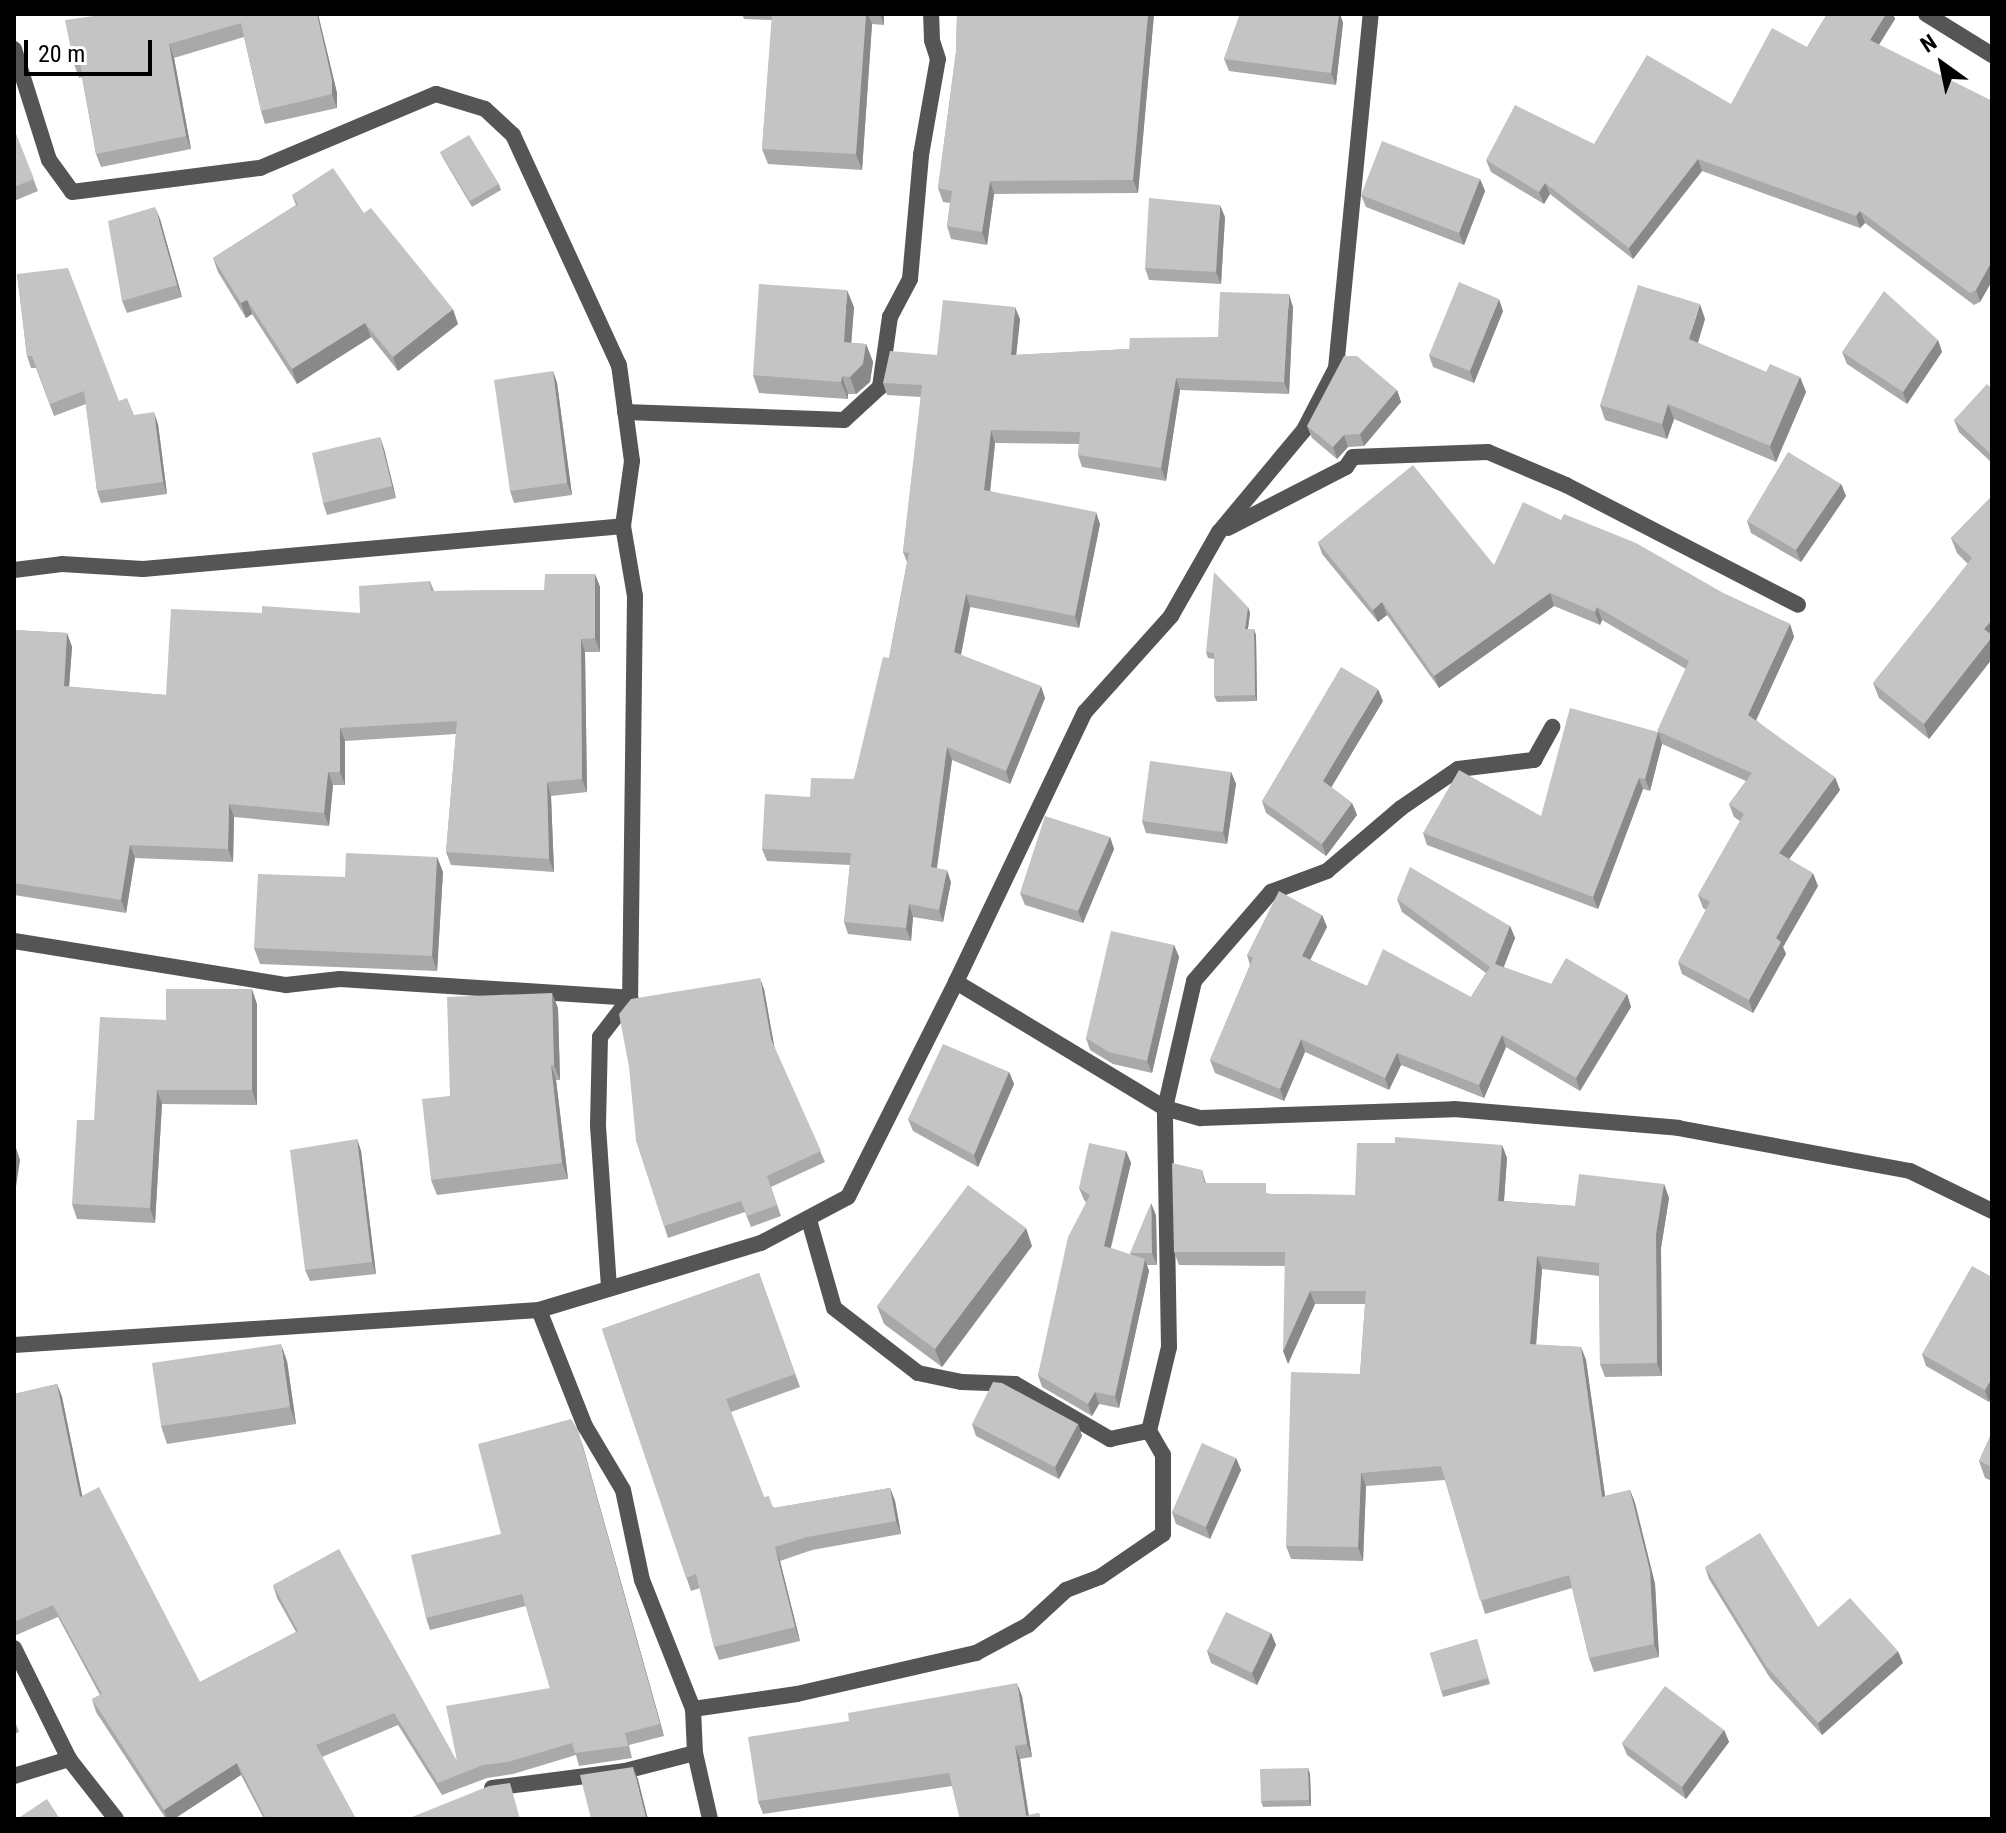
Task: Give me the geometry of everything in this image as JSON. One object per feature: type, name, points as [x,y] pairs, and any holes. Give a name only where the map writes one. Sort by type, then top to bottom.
[{"type":"street","points":[[625,412],[844,420],[880,387],[890,317],[910,279],[921,155],[938,59],[932,40],[931,14]]},
{"type":"street","points":[[14,1345],[539,1310],[761,1243],[848,1197],[956,982],[1085,712],[1171,616],[1219,532],[1304,430],[1336,368],[1371,14]]},
{"type":"street","points":[[1926,14],[1992,55]]},
{"type":"street","points":[[14,49],[49,160],[72,192],[260,168],[436,94],[485,109],[513,135],[619,365],[632,461],[623,526],[635,596],[630,998],[600,1037],[598,1153],[609,1289]]},
{"type":"street","points":[[1219,532],[1346,467],[1353,457],[1488,452],[1566,485],[1798,605]]},
{"type":"street","points":[[14,570],[62,564],[143,569],[623,526]]},
{"type":"street","points":[[693,1709],[784,1696],[976,1653],[1028,1625],[1066,1590],[1100,1577],[1163,1534],[1163,1455],[1149,1431],[1169,1347],[1165,1108],[1194,981],[1271,892],[1327,871],[1401,808],[1458,769],[1534,760],[1552,727]]},
{"type":"street","points":[[14,941],[286,985],[340,979],[630,998]]},
{"type":"street","points":[[956,982],[1165,1108],[1201,1118],[1454,1109],[1678,1128],[1910,1171],[1992,1211]]},
{"type":"street","points":[[809,1220],[834,1308],[918,1373],[962,1382],[1015,1384],[1110,1439],[1149,1431]]},
{"type":"street","points":[[539,1310],[585,1426],[623,1490],[642,1580],[693,1709],[695,1753],[710,1819]]},
{"type":"street","points":[[14,1648],[69,1759],[116,1819]]},
{"type":"street","points":[[478,1794],[491,1788],[625,1771],[695,1753]]},
{"type":"street","points":[[14,1776],[69,1759]]},
{"type":"building","points":[[108,14],[317,14],[332,80],[332,94],[261,111],[241,23],[169,44],[186,136],[96,154],[80,63],[74,64],[65,20]]},
{"type":"building","points":[[772,14],[866,14],[856,154],[762,149]]},
{"type":"building","points":[[957,14],[1148,14],[1133,180],[990,181],[982,232],[947,226],[952,191],[938,188],[956,52]]},
{"type":"building","points":[[1240,14],[1339,14],[1331,73],[1224,59]]},
{"type":"building","points":[[1827,14],[1886,14],[1870,40],[1992,101],[1992,261],[1976,290],[1970,293],[1860,211],[1856,216],[1698,159],[1629,248],[1545,183],[1539,192],[1486,160],[1515,105],[1594,144],[1647,55],[1731,104],[1772,28],[1807,47]]},
{"type":"building","points":[[14,129],[34,179],[14,187]]},
{"type":"building","points":[[469,135],[499,184],[470,201],[440,152]]},
{"type":"building","points":[[1382,141],[1480,179],[1459,233],[1361,195]]},
{"type":"building","points":[[333,168],[364,213],[371,208],[453,309],[393,357],[365,323],[292,369],[247,300],[241,303],[213,258],[298,204],[292,195]]},
{"type":"building","points":[[1149,198],[1220,205],[1216,272],[1145,268]]},
{"type":"building","points":[[155,207],[177,285],[122,301],[108,221]]},
{"type":"building","points":[[68,268],[119,401],[127,398],[134,415],[154,412],[163,482],[97,491],[84,391],[50,404],[32,356],[27,356],[17,274]]},
{"type":"building","points":[[1459,282],[1499,299],[1470,371],[1429,355]]},
{"type":"building","points":[[759,284],[847,290],[844,342],[866,344],[863,364],[850,377],[842,376],[841,382],[753,375]]},
{"type":"building","points":[[1638,285],[1700,304],[1689,339],[1766,372],[1770,364],[1800,377],[1770,446],[1668,404],[1662,424],[1600,405]]},
{"type":"building","points":[[1884,291],[1938,340],[1903,392],[1842,352]]},
{"type":"building","points":[[1220,292],[1289,294],[1284,382],[1176,378],[1161,468],[1078,455],[1080,432],[991,430],[984,490],[1096,512],[1075,616],[966,594],[954,652],[1041,686],[1006,771],[947,747],[931,867],[947,870],[939,910],[909,904],[906,928],[844,922],[851,853],[762,849],[765,794],[810,797],[811,778],[854,779],[883,657],[889,658],[909,553],[903,552],[922,385],[883,383],[890,351],[937,355],[943,300],[1015,307],[1011,355],[1129,349],[1130,338],[1218,337]]},
{"type":"building","points":[[1344,356],[1357,356],[1397,390],[1360,434],[1344,435],[1333,447],[1307,426]]},
{"type":"building","points":[[553,371],[567,483],[510,491],[494,380]]},
{"type":"building","points":[[1987,384],[1992,389],[1992,455],[1954,420]]},
{"type":"building","points":[[380,437],[392,486],[323,503],[312,453]]},
{"type":"building","points":[[1788,452],[1841,484],[1796,550],[1747,521]]},
{"type":"building","points":[[1413,465],[1494,565],[1523,502],[1561,520],[1564,514],[1636,543],[1725,594],[1790,624],[1748,715],[1835,777],[1779,853],[1813,873],[1776,938],[1781,942],[1749,1000],[1678,962],[1710,902],[1698,895],[1744,814],[1729,804],[1752,773],[1657,731],[1689,661],[1597,607],[1595,612],[1550,593],[1434,676],[1382,602],[1373,610],[1318,542]]},
{"type":"building","points":[[1992,496],[1992,620],[1984,629],[1992,637],[1924,724],[1873,683],[1972,558],[1951,538]]},
{"type":"building","points":[[1214,572],[1248,607],[1245,629],[1254,629],[1255,695],[1214,696],[1214,653],[1206,652]]},
{"type":"building","points":[[545,574],[595,574],[595,638],[581,639],[582,779],[547,782],[549,859],[446,852],[457,721],[340,728],[340,772],[328,772],[324,813],[229,804],[228,849],[130,845],[121,900],[14,883],[14,630],[67,633],[64,686],[166,695],[171,609],[262,613],[262,606],[360,613],[359,586],[430,581],[431,591],[544,590]]},
{"type":"building","points":[[1341,667],[1378,689],[1323,781],[1352,803],[1322,844],[1262,801]]},
{"type":"building","points":[[1570,708],[1658,732],[1645,779],[1639,778],[1593,897],[1423,833],[1459,770],[1541,816]]},
{"type":"building","points":[[1150,761],[1231,772],[1223,832],[1142,821]]},
{"type":"building","points":[[1045,816],[1110,837],[1078,911],[1020,893]]},
{"type":"building","points":[[346,853],[437,857],[432,956],[254,948],[258,874],[345,877]]},
{"type":"building","points":[[1410,867],[1510,926],[1495,964],[1551,984],[1566,958],[1627,994],[1576,1078],[1502,1035],[1479,1085],[1397,1053],[1385,1078],[1301,1039],[1280,1089],[1210,1060],[1253,958],[1247,955],[1279,891],[1322,915],[1302,956],[1367,986],[1383,949],[1471,997],[1490,967],[1397,899]]},
{"type":"building","points":[[1111,931],[1174,945],[1147,1061],[1109,1052],[1086,1038]]},
{"type":"building","points":[[760,978],[771,1039],[821,1151],[767,1176],[777,1205],[747,1216],[741,1201],[664,1226],[636,1140],[629,1067],[619,1014],[631,999]]},
{"type":"building","points":[[166,989],[252,989],[252,1090],[157,1090],[150,1208],[72,1204],[77,1120],[94,1120],[100,1017],[166,1020]]},
{"type":"building","points":[[552,993],[554,1065],[551,1065],[562,1163],[431,1180],[422,1099],[450,1096],[447,997]]},
{"type":"building","points":[[943,1044],[1009,1072],[974,1155],[908,1119]]},
{"type":"building","points":[[1395,1137],[1502,1145],[1498,1201],[1575,1206],[1579,1174],[1664,1184],[1656,1234],[1657,1363],[1600,1364],[1599,1263],[1537,1256],[1530,1344],[1581,1347],[1602,1497],[1630,1490],[1650,1571],[1654,1644],[1589,1658],[1569,1575],[1480,1601],[1441,1466],[1361,1473],[1358,1547],[1286,1546],[1291,1372],[1360,1374],[1366,1291],[1310,1291],[1283,1351],[1285,1252],[1174,1252],[1172,1163],[1202,1170],[1204,1183],[1266,1183],[1266,1194],[1355,1195],[1357,1143],[1395,1143]]},
{"type":"building","points":[[357,1139],[372,1262],[305,1270],[290,1150]]},
{"type":"building","points":[[1089,1143],[1126,1151],[1104,1246],[1145,1259],[1115,1396],[1095,1392],[1088,1404],[1038,1375],[1068,1237],[1090,1195],[1079,1188]]},
{"type":"building","points":[[968,1185],[1026,1228],[935,1349],[877,1306]]},
{"type":"building","points":[[1151,1203],[1152,1253],[1130,1253]]},
{"type":"building","points":[[1972,1266],[1992,1277],[1992,1378],[1985,1390],[1922,1354]]},
{"type":"building","points":[[759,1273],[795,1374],[726,1399],[764,1497],[769,1496],[773,1508],[890,1488],[896,1521],[807,1537],[775,1547],[795,1627],[714,1647],[696,1574],[686,1578],[602,1329]]},
{"type":"building","points":[[281,1344],[290,1407],[161,1426],[152,1363]]},
{"type":"building","points":[[993,1382],[1002,1383],[1078,1424],[1055,1467],[972,1424]]},
{"type":"building","points":[[57,1384],[80,1497],[99,1487],[200,1682],[298,1631],[273,1585],[339,1549],[457,1761],[446,1706],[550,1688],[522,1594],[426,1618],[411,1555],[501,1534],[478,1444],[571,1419],[578,1430],[660,1724],[625,1733],[628,1746],[575,1753],[572,1743],[508,1762],[483,1765],[438,1783],[394,1713],[316,1745],[353,1819],[266,1819],[237,1763],[164,1810],[92,1699],[102,1694],[53,1605],[14,1622],[14,1394]]},
{"type":"building","points":[[1992,1432],[1992,1467],[1979,1461]]},
{"type":"building","points":[[1202,1443],[1236,1458],[1206,1527],[1172,1512]]},
{"type":"building","points":[[1760,1533],[1818,1627],[1850,1598],[1898,1651],[1818,1723],[1766,1666],[1705,1567]]},
{"type":"building","points":[[1226,1612],[1271,1633],[1252,1673],[1207,1651]]},
{"type":"building","points":[[1477,1639],[1488,1678],[1441,1691],[1430,1653]]},
{"type":"building","points":[[1017,1683],[1027,1744],[1015,1746],[1026,1816],[1039,1813],[1040,1819],[960,1819],[949,1773],[758,1801],[748,1737],[849,1721],[848,1713]]},
{"type":"building","points":[[1665,1686],[1724,1730],[1682,1787],[1622,1743]]},
{"type":"building","points":[[633,1767],[646,1819],[591,1819],[580,1775]]},
{"type":"building","points":[[1308,1768],[1309,1800],[1261,1801],[1260,1769]]},
{"type":"building","points":[[510,1783],[520,1819],[407,1819],[489,1786]]},
{"type":"building","points":[[47,1799],[60,1819],[17,1819]]}]
